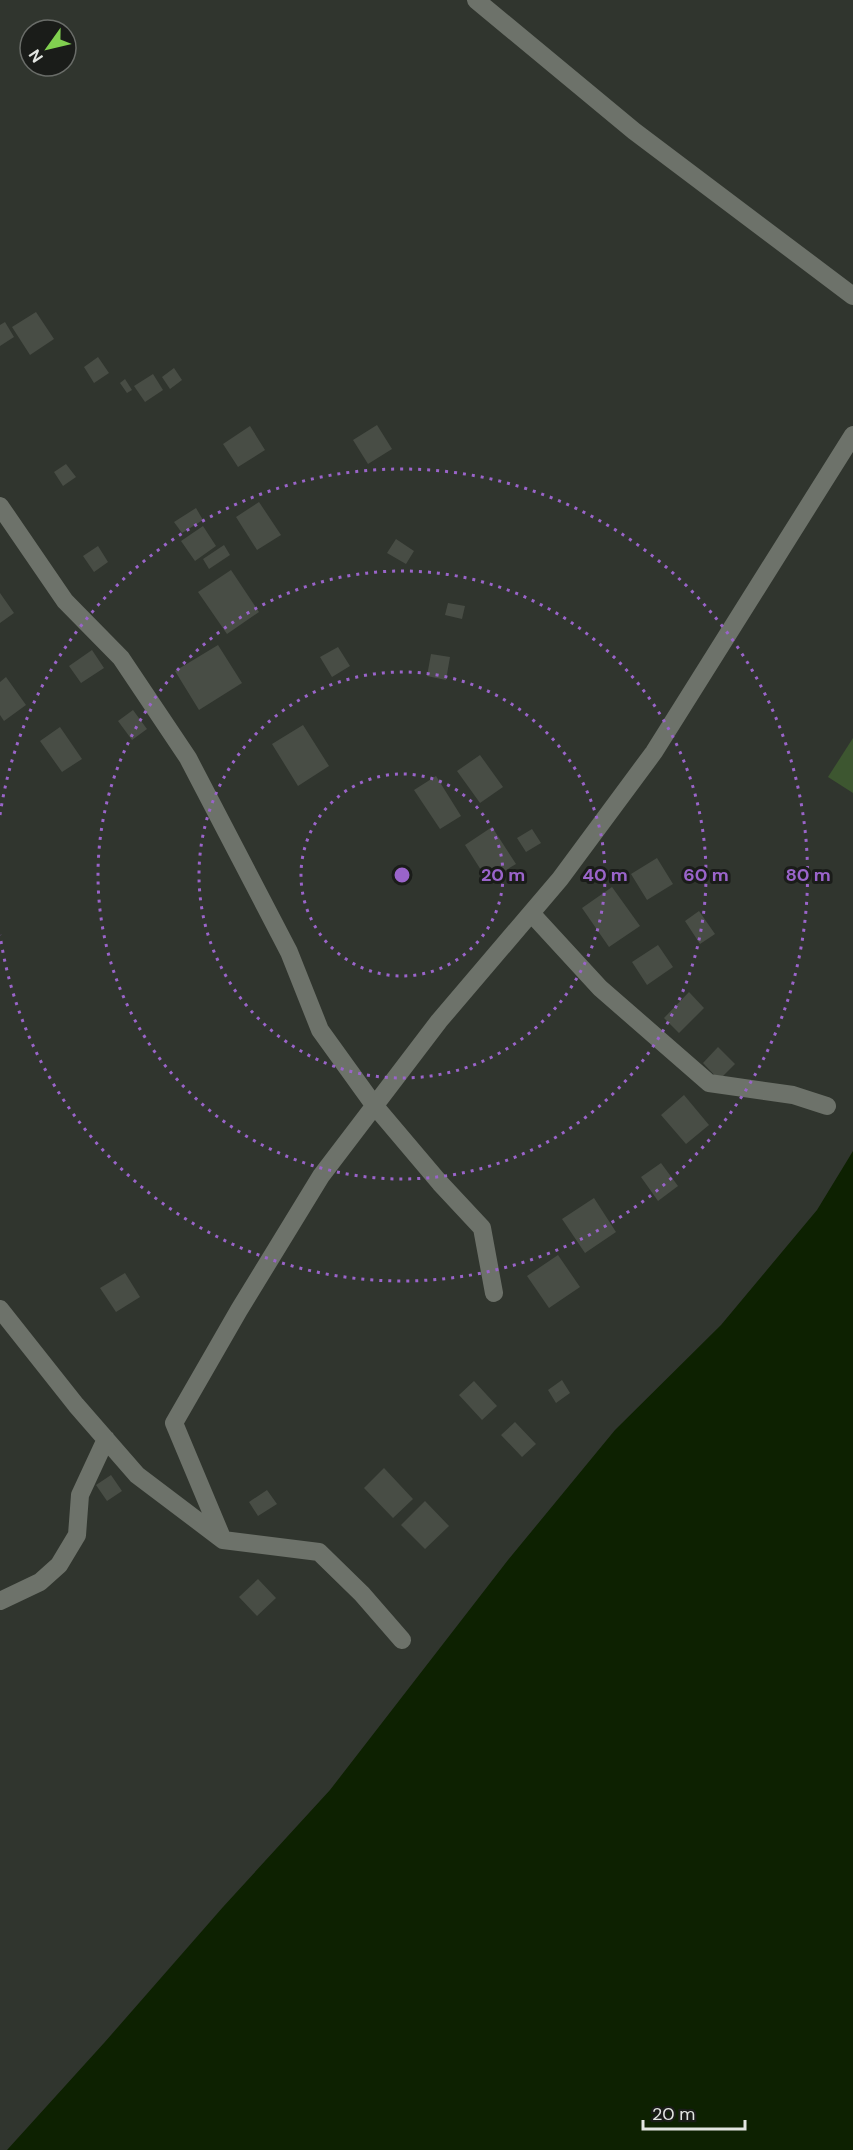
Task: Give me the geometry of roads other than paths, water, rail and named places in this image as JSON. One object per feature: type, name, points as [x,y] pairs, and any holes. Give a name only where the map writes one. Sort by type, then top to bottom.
[{"type":"street","points":[[476,0],[634,131],[853,296]]},
{"type":"street","points":[[223,1540],[174,1423],[238,1310],[321,1176],[439,1021],[560,879],[654,752],[853,435]]},
{"type":"street","points":[[0,506],[65,601],[121,658],[188,758],[289,952],[320,1030],[374,1105],[440,1183],[482,1228],[494,1293]]},
{"type":"street","points":[[531,913],[600,988],[709,1083],[793,1095],[827,1106]]},
{"type":"street","points":[[0,1310],[76,1405],[137,1474],[223,1540],[319,1552],[362,1594],[402,1640]]},
{"type":"street","points":[[0,1601],[40,1582],[59,1565],[77,1536],[80,1495],[106,1439]]}]
